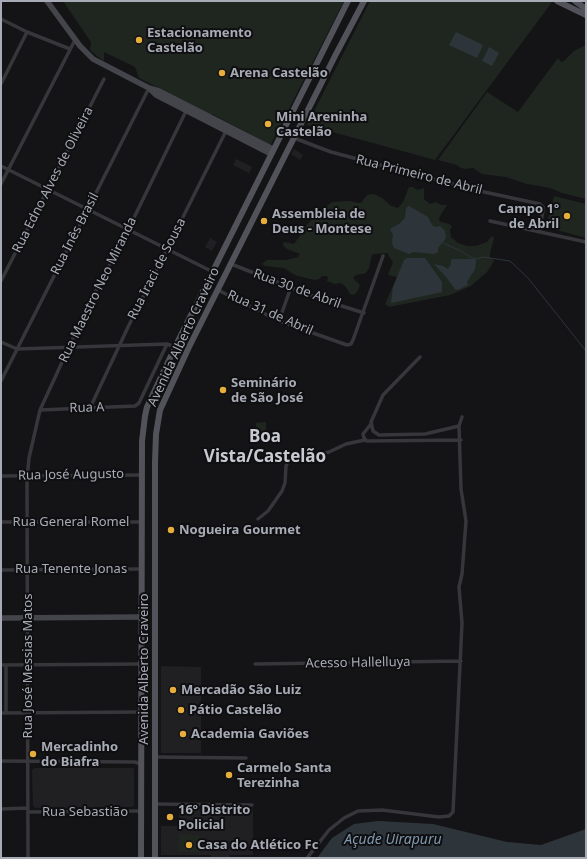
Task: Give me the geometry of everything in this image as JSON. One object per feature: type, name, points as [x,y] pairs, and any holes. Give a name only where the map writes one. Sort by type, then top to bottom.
[{"type":"main road","name":"Avenida Alberto Craveiro","points":[[141,858],[142,433],[147,407],[175,347],[348,1]]},
{"type":"main road","name":"Avenida Alberto Craveiro","points":[[155,858],[156,434],[160,410],[218,290],[364,1]]},
{"type":"main road","points":[[557,1],[586,15]]},
{"type":"main road","points":[[564,1],[586,15]]},
{"type":"main road","points":[[575,1],[586,9]]},
{"type":"main road","points":[[175,347],[187,353]]},
{"type":"main road","points":[[141,764],[155,767]]},
{"type":"street","points":[[48,1],[75,40],[93,59],[149,88],[159,91],[272,152]]},
{"type":"street","points":[[1,19],[70,49]]},
{"type":"street","points":[[1,84],[28,32]]},
{"type":"street","points":[[1,184],[75,40]]},
{"type":"street","name":"Rua Edno Alves de Oliveira","points":[[1,281],[104,79]]},
{"type":"street","points":[[149,88],[156,95],[226,132],[272,152]]},
{"type":"street","name":"Rua Inês Brasil","points":[[1,381],[149,88]]},
{"type":"street","name":"Rua Maestro Neo Miranda","points":[[27,475],[29,458],[40,410],[87,308],[128,230],[186,111]]},
{"type":"street","name":"Rua Iraci de Sousa","points":[[90,408],[119,345],[226,132]]},
{"type":"street","name":"Rua Primeiro de Abril","points":[[294,138],[338,154],[468,188],[540,204],[543,207],[543,211],[539,232]]},
{"type":"street","points":[[1,166],[213,272]]},
{"type":"street","points":[[490,221],[586,242]]},
{"type":"street","points":[[364,313],[384,256]]},
{"type":"street","name":"Rua 30 de Abril","points":[[231,264],[290,288],[364,313]]},
{"type":"street","points":[[279,321],[290,288]]},
{"type":"street","name":"Rua 31 de Abril","points":[[218,290],[279,321],[347,345],[351,344],[364,313]]},
{"type":"street","points":[[1,342],[17,349],[167,344],[175,347]]},
{"type":"street","name":"Rua A","points":[[40,410],[135,406],[139,403],[167,344]]},
{"type":"street","points":[[365,440],[363,434],[371,424],[383,395],[420,357]]},
{"type":"street","points":[[307,858],[329,830],[344,818],[358,811],[382,810],[439,817],[452,814],[454,804],[459,676],[461,661],[462,623],[459,587],[462,574],[466,521],[461,489],[459,426],[462,417]]},
{"type":"street","points":[[371,424],[375,433],[382,435],[425,434],[459,426]]},
{"type":"street","points":[[258,519],[268,511],[282,491],[285,483],[286,466],[290,457],[295,455],[317,455],[329,452],[346,444],[365,440],[460,440]]},
{"type":"street","name":"Rua José Augusto","points":[[1,476],[142,474]]},
{"type":"street","name":"Rua José Messias Matos","points":[[27,475],[28,858]]},
{"type":"street","name":"Rua General Romel","points":[[1,522],[142,522]]},
{"type":"street","name":"Rua Tenente Jonas","points":[[1,570],[142,569]]},
{"type":"street","points":[[1,618],[141,617]]},
{"type":"street","name":"Acesso Hallelluya","points":[[254,664],[461,661]]},
{"type":"street","points":[[1,664],[141,664]]},
{"type":"street","points":[[6,664],[6,713]]},
{"type":"street","points":[[1,713],[141,712]]},
{"type":"street","points":[[155,757],[246,758]]},
{"type":"street","points":[[1,761],[135,762],[141,764]]},
{"type":"street","points":[[154,804],[252,805]]},
{"type":"street","name":"Rua Sebastião","points":[[1,809],[141,811]]},
{"type":"shaded area","name":"Arena Castelão","points":[[63,1],[344,1],[271,144],[269,144],[139,78],[135,67],[104,52],[104,61],[90,50],[91,42]]},
{"type":"shaded area","points":[[370,1],[552,2],[435,160],[307,125]]},
{"type":"shaded area","points":[[586,45],[586,199],[506,177],[482,174],[473,168],[461,168],[457,165],[438,160],[487,92],[518,112],[558,58],[561,62],[564,61],[574,51]]},
{"type":"shaded area","points":[[294,149],[303,155],[300,160],[291,154]]},
{"type":"shaded area","points":[[236,159],[252,167],[249,173],[233,165]]},
{"type":"shaded area","points":[[409,187],[418,190],[424,188],[424,199],[430,204],[436,202],[441,205],[447,205],[439,220],[452,226],[450,230],[451,237],[458,243],[467,246],[476,246],[487,242],[492,236],[494,238],[490,257],[494,261],[487,272],[471,286],[450,295],[389,307],[385,304],[397,277],[388,275],[393,262],[387,253],[372,255],[369,268],[366,273],[356,275],[353,278],[360,285],[357,292],[353,295],[350,294],[346,287],[341,283],[335,284],[327,281],[328,277],[326,276],[322,276],[319,279],[314,280],[295,275],[284,268],[265,266],[262,264],[267,260],[286,260],[298,257],[300,254],[287,249],[283,245],[284,242],[294,244],[300,236],[301,230],[311,221],[311,215],[323,212],[332,202],[350,201],[361,203],[367,195],[374,194],[382,198],[391,206],[398,208],[403,202]]},
{"type":"shaded area","name":"Campo 1º de Abril","points":[[554,196],[586,204],[586,238],[546,227]]},
{"type":"shaded area","points":[[210,238],[217,242],[212,251],[205,247]]},
{"type":"shaded area","points":[[266,422],[266,440],[257,440],[256,423]]},
{"type":"shaded area","name":"Pátio Castelão","points":[[161,666],[201,667],[201,753],[161,753]]},
{"type":"shaded area","points":[[35,768],[133,768],[134,805],[132,807],[35,808],[33,805],[32,770]]},
{"type":"shaded area","points":[[179,809],[253,809],[253,855],[230,855],[229,858],[211,858],[211,855],[161,855],[161,826],[179,826]]},
{"type":"shaded area","points":[[179,834],[200,835],[200,852],[178,852]]},
{"type":"water","points":[[456,32],[483,45],[477,58],[449,45]]},
{"type":"water","points":[[489,47],[499,53],[492,66],[482,61]]},
{"type":"water","points":[[409,206],[428,217],[432,225],[435,227],[440,226],[445,231],[446,238],[438,248],[438,252],[434,254],[413,252],[409,254],[394,248],[392,243],[393,235],[390,229],[399,224],[405,218],[406,208]]},
{"type":"water","points":[[407,258],[425,258],[442,282],[442,292],[391,303],[393,287],[404,260]]},
{"type":"water","points":[[452,259],[475,259],[476,262],[475,269],[467,282],[468,285],[458,290],[455,289],[434,264],[448,269]]},
{"type":"water","name":"Açude Uirapuru","points":[[378,821],[433,824],[507,842],[541,845],[586,829],[586,858],[317,858],[332,838],[354,824]]},
{"type":"waterway","points":[[443,243],[477,259],[483,257],[510,261],[528,278],[586,351]]},
{"type":"place","name":"Estacionamento Castelão","points":[[139,40]]},
{"type":"place","name":"Arena Castelão","points":[[222,73]]},
{"type":"place","name":"Mini Areninha Castelão","points":[[268,124]]},
{"type":"place","name":"Campo 1º de Abril","points":[[567,216]]},
{"type":"place","name":"Assembleia de Deus - Montese","points":[[264,221]]},
{"type":"place","name":"Seminário de São José","points":[[223,390]]},
{"type":"place","name":"Nogueira Gourmet","points":[[171,530]]},
{"type":"place","name":"Mercadão São Luiz","points":[[173,690]]},
{"type":"place","name":"Pátio Castelão","points":[[181,710]]},
{"type":"place","name":"Academia Gaviões","points":[[183,734]]},
{"type":"place","name":"Mercadinho do Biafra","points":[[33,754]]},
{"type":"place","name":"Carmelo Santa Terezinha","points":[[229,775]]},
{"type":"place","name":"16º Distrito Policial","points":[[170,817]]},
{"type":"place","name":"Casa do Atlético Fc","points":[[189,845]]},
{"type":"district","name":"Boa Vista/Castelão","points":[[265,447]]}]
